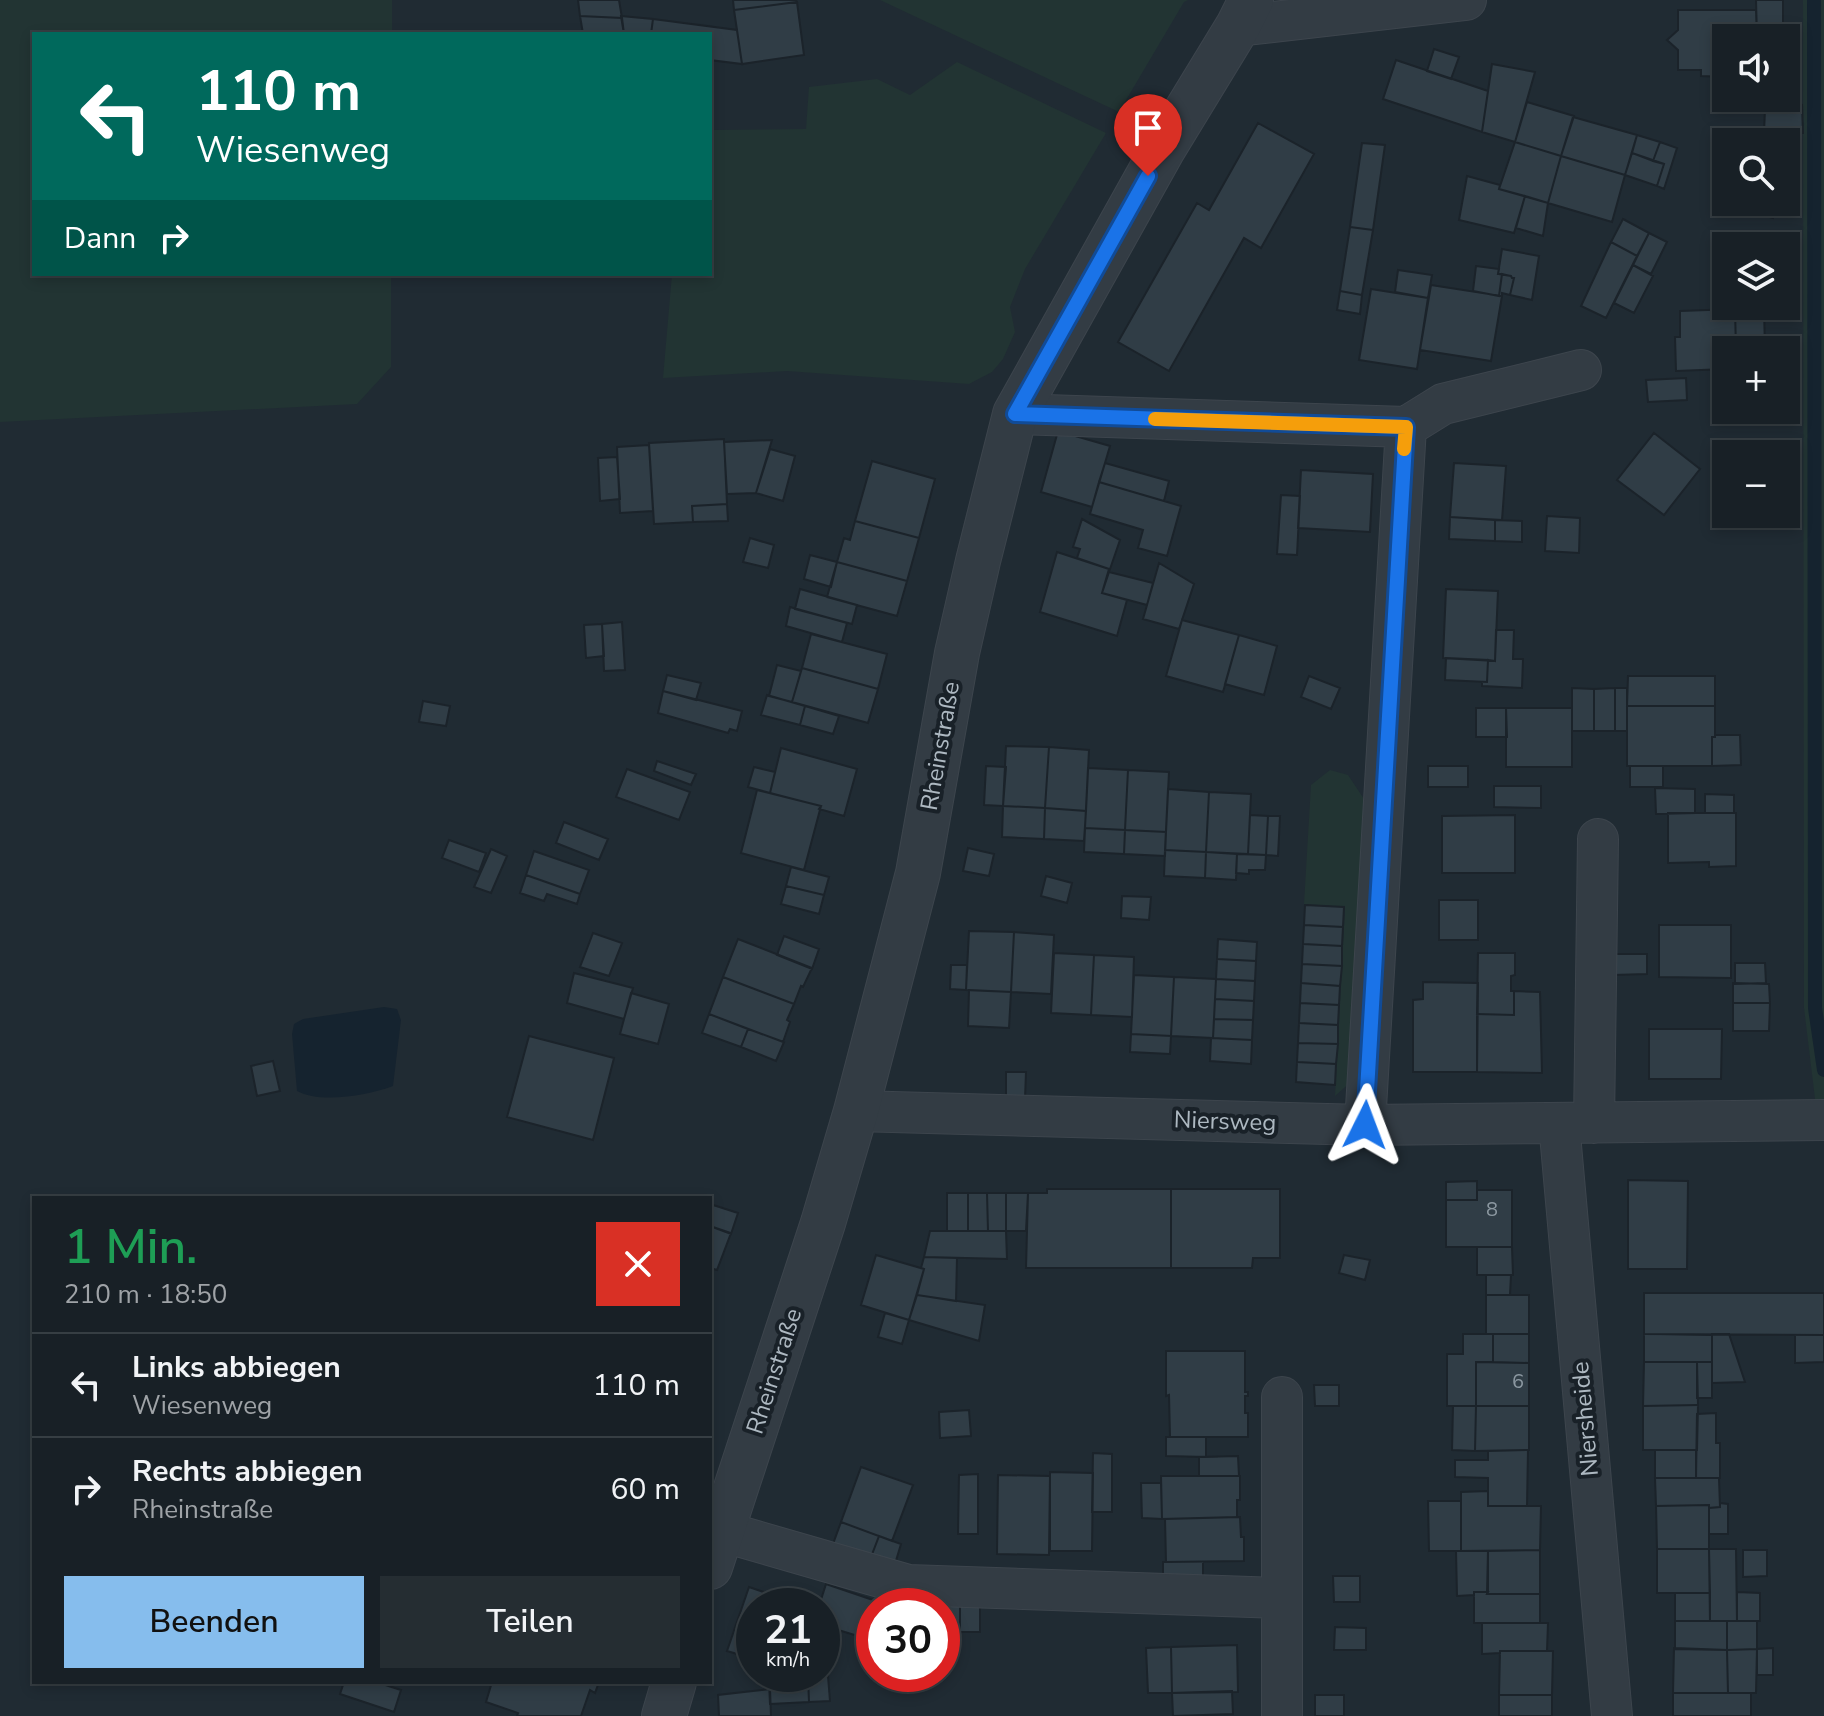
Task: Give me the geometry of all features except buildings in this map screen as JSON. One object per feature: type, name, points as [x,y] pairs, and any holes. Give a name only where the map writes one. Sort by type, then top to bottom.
[{"type":"street","points":[[1244,13],[1466,0]]},
{"type":"street","name":"Rheinstraße","points":[[1244,13],[1163,149],[1015,414],[957,653],[918,873],[856,1111],[823,1223],[716,1549],[908,1585],[1282,1598]]},
{"type":"street","points":[[1015,414],[1406,427],[1443,404],[1581,370]]},
{"type":"street","points":[[1365,1125],[1406,427]]},
{"type":"street","points":[[1577,1123],[1598,839]]},
{"type":"street","name":"Niersweg","points":[[856,1111],[1365,1125],[1824,1120]]},
{"type":"street","name":"Niersheide","points":[[1577,1123],[1612,1716]]},
{"type":"street","points":[[1282,1397],[1282,1716]]},
{"type":"shaded area","points":[[0,0],[392,0],[392,32],[32,32],[32,276],[391,276],[391,367],[357,404],[0,422]]},
{"type":"shaded area","points":[[880,0],[1188,0],[1119,112]]},
{"type":"shaded area","points":[[1803,0],[1824,0],[1824,1106],[1816,1107],[1804,1008]]},
{"type":"shaded area","points":[[957,62],[1106,133],[1025,269],[1010,307],[1015,332],[1003,359],[992,372],[969,384],[787,371],[663,378],[672,276],[712,276],[712,130],[806,129],[809,87],[877,79],[910,95]]},
{"type":"shaded area","points":[[1330,770],[1348,775],[1366,802],[1353,1080],[1335,1096],[1345,907],[1304,904],[1311,785]]},
{"type":"water","points":[[384,1007],[397,1009],[401,1020],[393,1086],[331,1098],[297,1091],[292,1034],[294,1024],[303,1019]]},
{"type":"waterway","points":[[1814,0],[1815,1008],[1824,1070]]},
{"type":"slow traffic","points":[[1155,419],[1406,427],[1404,449]]},
{"type":"route","points":[[1148,176],[1015,414],[1406,427],[1365,1125]]}]
